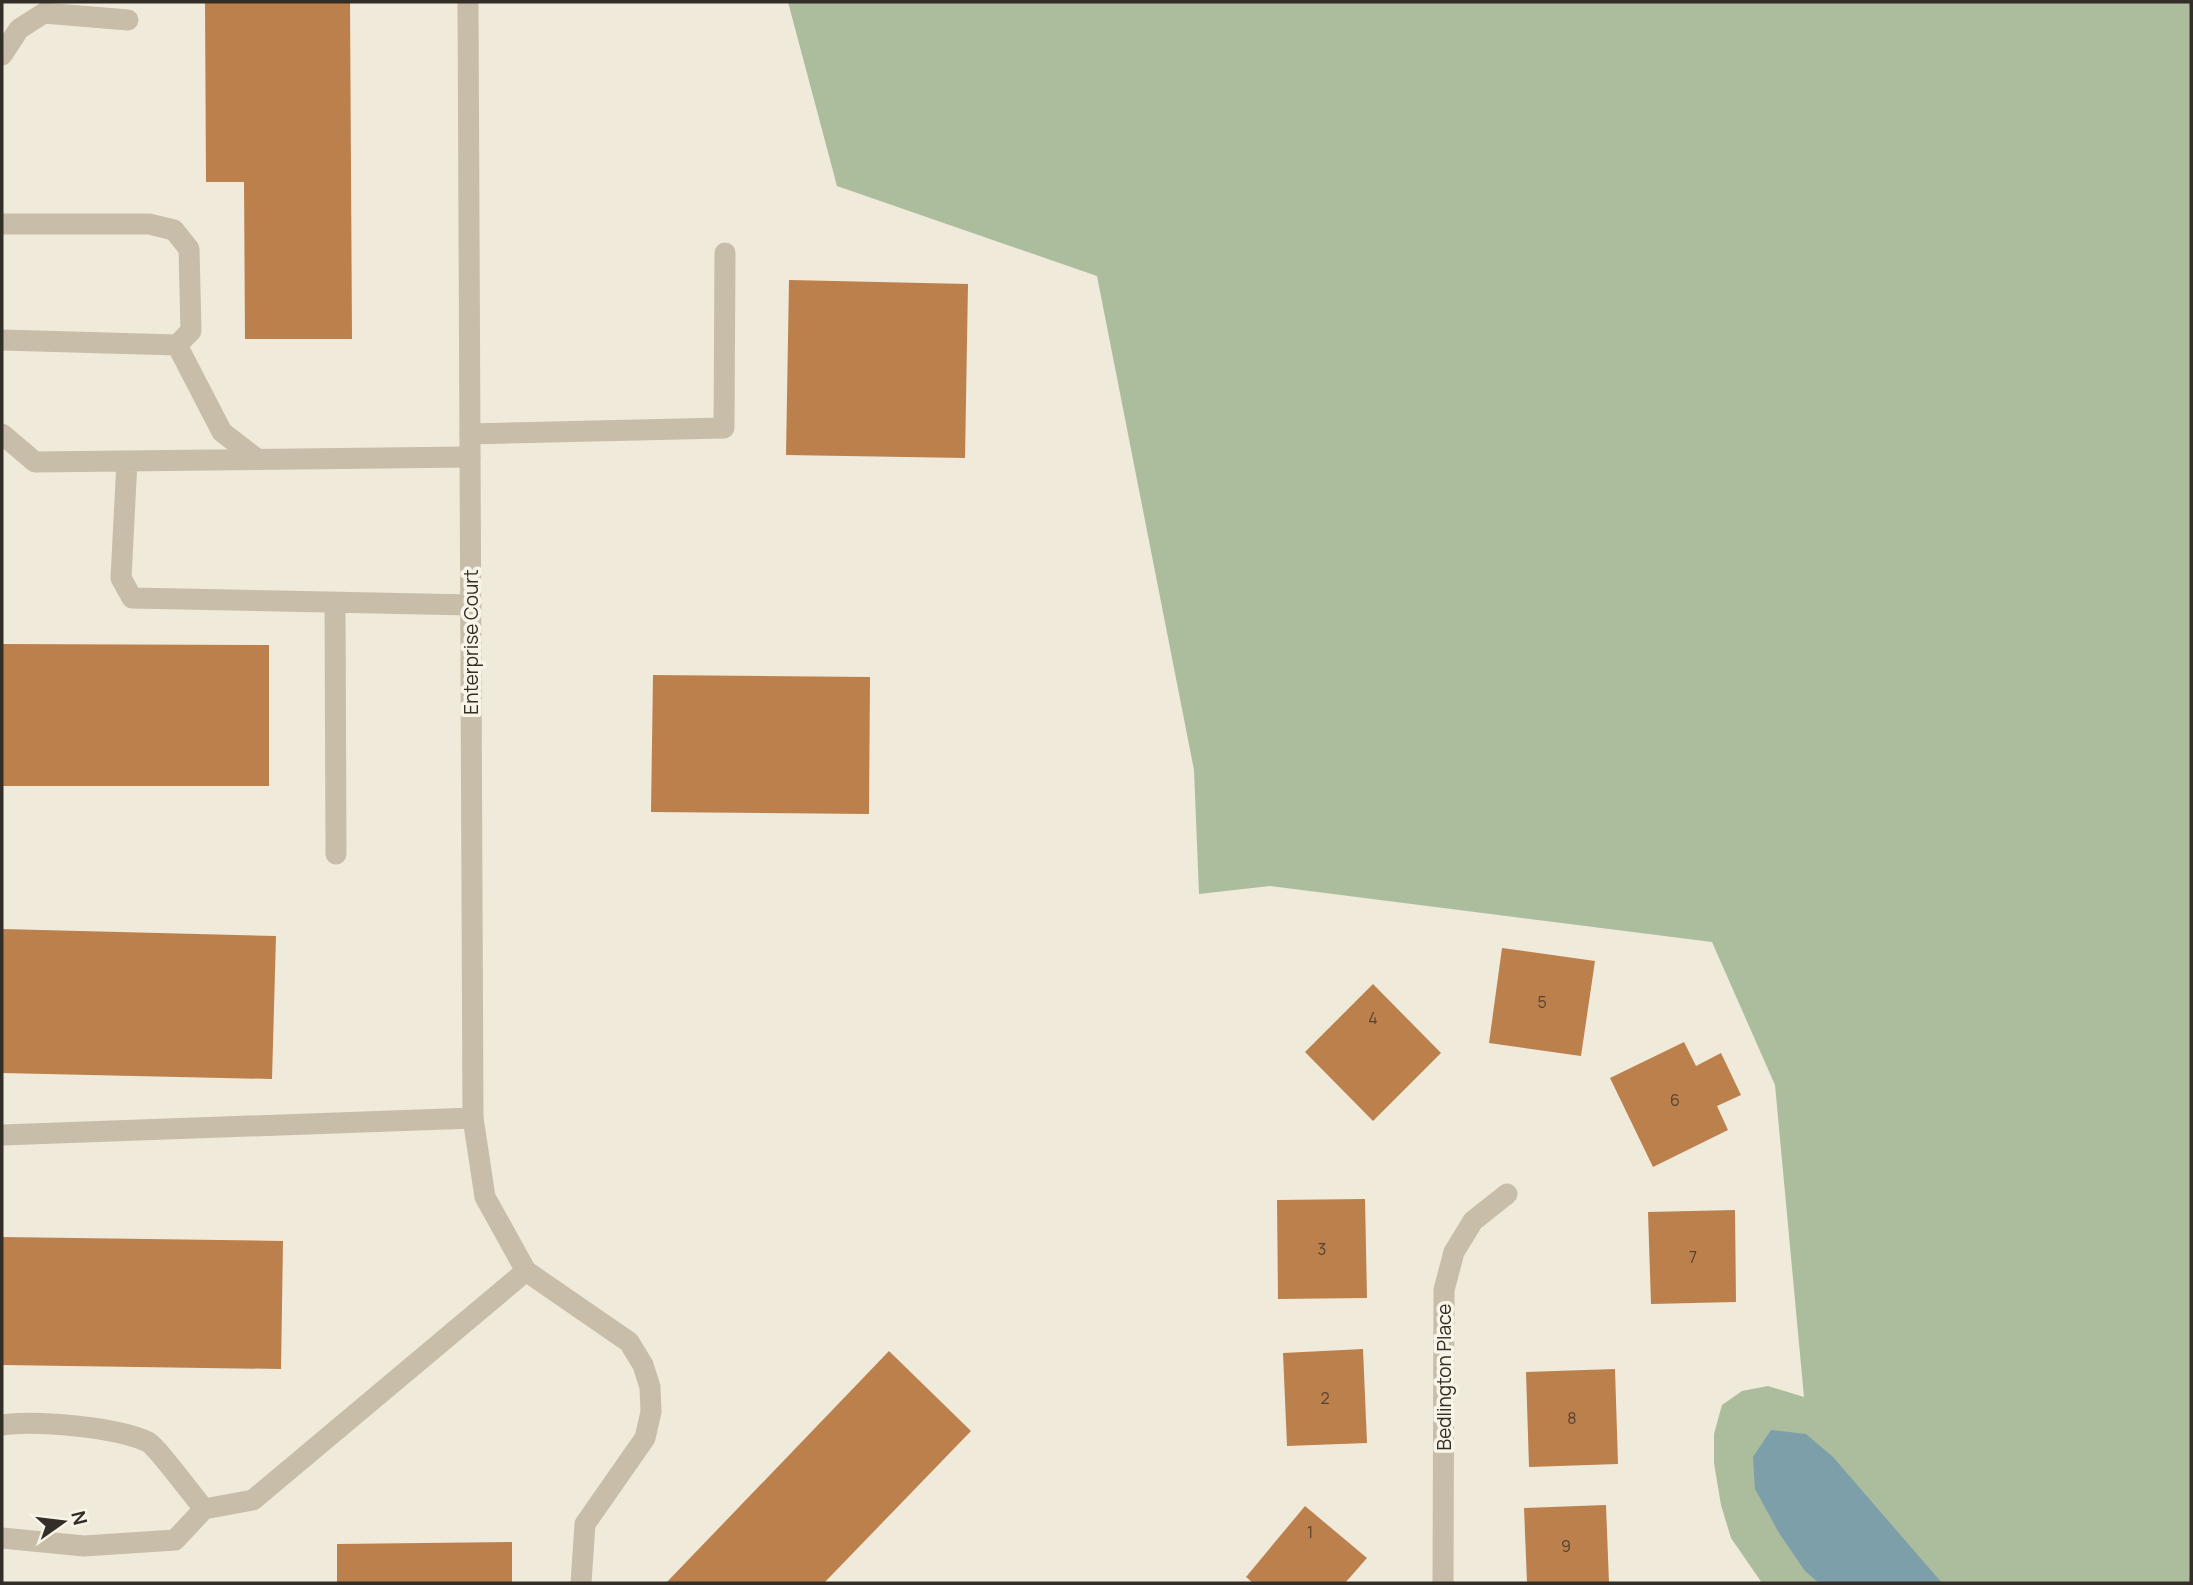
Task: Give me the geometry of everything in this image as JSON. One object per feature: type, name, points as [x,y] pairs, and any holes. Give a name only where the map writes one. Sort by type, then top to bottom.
[{"type":"street","name":"Enterprise Court","points":[[468,2],[473,1118],[485,1197],[526,1271]]},
{"type":"street","points":[[2,55],[19,29],[44,13],[128,20]]},
{"type":"street","points":[[2,224],[149,224],[174,230],[189,249],[191,318],[191,331],[177,345],[2,340]]},
{"type":"street","points":[[470,434],[724,428],[725,253]]},
{"type":"street","points":[[177,345],[222,432],[257,459]]},
{"type":"street","points":[[2,434],[35,462],[470,457]]},
{"type":"street","points":[[127,461],[121,578],[132,598],[471,605]]},
{"type":"street","points":[[335,602],[336,854]]},
{"type":"street","points":[[2,1135],[473,1118]]},
{"type":"street","name":"Bedlington Place","points":[[1443,1583],[1444,1290],[1454,1252],[1473,1221],[1507,1194]]},
{"type":"street","points":[[2,1538],[84,1546],[175,1540],[204,1509],[253,1500],[526,1271],[629,1342],[643,1365],[650,1387],[651,1412],[645,1437],[585,1524],[582,1583]]},
{"type":"street","points":[[2,1425],[20,1422],[106,1430],[150,1443],[204,1509]]},
{"type":"green space","points":[[788,2],[2191,2],[2191,1583],[1762,1583],[1731,1538],[1721,1505],[1714,1463],[1714,1434],[1722,1405],[1742,1391],[1768,1386],[1804,1397],[1775,1085],[1712,942],[1270,886],[1199,894],[1194,770],[1097,276],[837,186]]},
{"type":"water","points":[[1771,1430],[1806,1434],[1833,1457],[1942,1583],[1819,1583],[1805,1571],[1779,1533],[1755,1489],[1753,1457]]},
{"type":"building","points":[[205,2],[350,2],[352,339],[245,339],[244,182],[206,182]]},
{"type":"building","points":[[789,280],[968,284],[965,458],[786,455]]},
{"type":"building","points":[[2,644],[269,645],[269,786],[2,786]]},
{"type":"building","points":[[653,675],[870,677],[869,814],[651,812]]},
{"type":"building","points":[[2,929],[276,936],[272,1079],[2,1073]]},
{"type":"building","points":[[1502,948],[1595,961],[1581,1056],[1489,1043]]},
{"type":"building","points":[[1373,984],[1441,1053],[1373,1121],[1305,1052]]},
{"type":"building","points":[[1684,1042],[1696,1066],[1721,1053],[1741,1095],[1717,1106],[1728,1130],[1653,1167],[1610,1078]]},
{"type":"building","points":[[1365,1199],[1367,1298],[1278,1299],[1277,1200]]},
{"type":"building","points":[[1735,1210],[1736,1302],[1651,1304],[1648,1212]]},
{"type":"building","points":[[2,1237],[283,1241],[281,1369],[2,1365]]},
{"type":"building","points":[[1363,1349],[1367,1443],[1287,1446],[1283,1353]]},
{"type":"building","points":[[889,1351],[971,1431],[824,1583],[666,1583]]},
{"type":"building","points":[[1615,1369],[1618,1464],[1529,1467],[1526,1372]]},
{"type":"building","points":[[1606,1505],[1609,1583],[1527,1583],[1524,1508]]},
{"type":"building","points":[[1305,1506],[1367,1558],[1345,1583],[1253,1583],[1246,1577]]},
{"type":"building","points":[[512,1542],[512,1583],[337,1583],[337,1544]]}]
